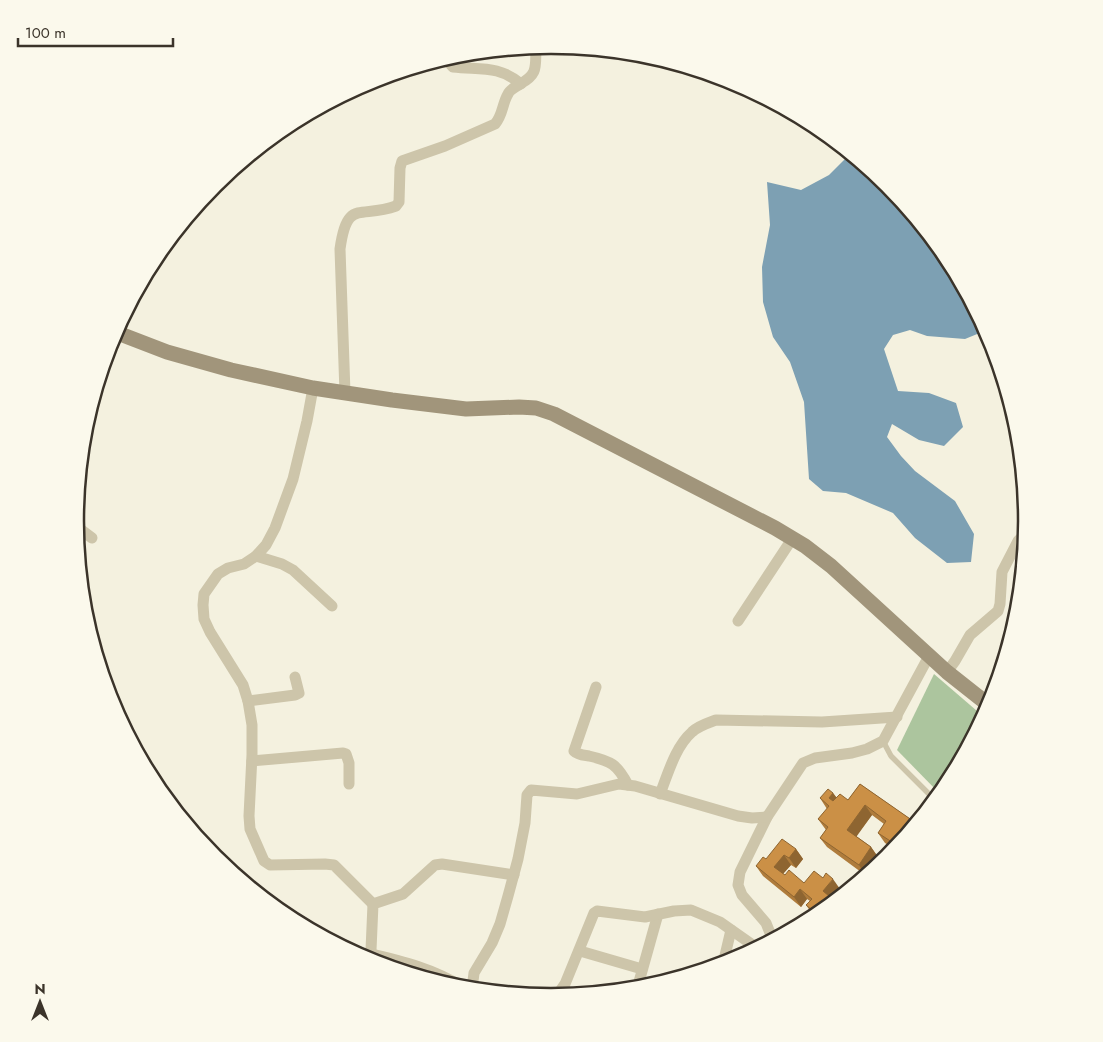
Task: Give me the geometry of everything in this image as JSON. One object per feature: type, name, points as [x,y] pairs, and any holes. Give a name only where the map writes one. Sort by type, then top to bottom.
[{"type":"street","points":[[345,393],[340,249],[342,234],[347,221],[351,215],[358,212],[396,206],[399,202],[400,168],[402,162],[495,124],[500,119],[508,94],[532,77],[535,55]]},
{"type":"street","points":[[451,65],[453,68],[496,70],[511,75],[521,84]]},
{"type":"street","points":[[123,335],[167,352],[231,370],[312,388],[466,409],[519,407],[536,408],[554,414],[724,501],[792,539],[831,566],[947,672],[983,700]]},
{"type":"street","points":[[312,388],[307,421],[293,479],[275,528],[266,545],[256,556],[244,564],[228,568],[218,574],[204,594],[204,619],[243,685],[248,701],[252,725],[250,829],[264,861],[270,865],[334,865],[373,904],[368,951]]},
{"type":"street","points":[[84,532],[92,538]]},
{"type":"street","points":[[738,621],[792,539]]},
{"type":"street","points":[[947,672],[956,661],[970,635],[998,611],[1002,572],[1018,542]]},
{"type":"street","points":[[256,556],[282,564],[293,570],[332,606]]},
{"type":"street","points":[[770,934],[766,922],[742,895],[738,885],[740,872],[768,817],[803,763],[815,758],[867,749],[883,741],[929,656]]},
{"type":"street","points":[[248,701],[296,695],[299,693],[299,689],[295,677]]},
{"type":"street","points":[[596,687],[574,751],[578,754],[605,760],[612,764],[620,770],[628,785]]},
{"type":"street","points":[[660,794],[677,753],[686,738],[693,730],[716,720],[822,722],[897,717]]},
{"type":"street","points":[[252,761],[343,753],[348,757],[349,784]]},
{"type":"street","points":[[473,981],[474,973],[492,943],[500,924],[514,875],[525,823],[527,795],[531,790],[578,794],[619,784],[628,785],[738,816],[752,818],[768,817]]},
{"type":"street","points":[[373,904],[403,894],[435,865],[442,864],[514,875]]},
{"type":"street","points":[[564,988],[594,913],[598,911],[645,917],[674,910],[691,910],[720,922],[750,943]]},
{"type":"street","points":[[639,980],[658,914]]},
{"type":"street","points":[[725,955],[731,930]]},
{"type":"street","points":[[580,951],[642,969]]},
{"type":"street","points":[[392,960],[408,963],[433,972]]},
{"type":"lane","points":[[883,741],[891,756],[930,795]]},
{"type":"green space","points":[[934,674],[978,712],[956,755],[934,788],[897,750]]},
{"type":"water","points":[[846,158],[903,213],[940,261],[971,314],[979,333],[965,339],[927,336],[910,330],[893,335],[884,349],[898,391],[929,393],[956,403],[963,427],[944,446],[919,440],[892,424],[887,437],[915,471],[955,501],[974,534],[971,562],[947,563],[915,538],[893,513],[846,493],[823,491],[809,479],[804,402],[790,362],[773,337],[763,302],[762,267],[770,225],[767,182],[801,190],[829,175]]},
{"type":"building","points":[[860,784],[911,819],[891,841],[878,833],[886,821],[865,805],[847,830],[871,847],[859,865],[820,838],[828,827],[818,819],[829,806],[820,798],[828,789],[833,793],[829,798],[833,801],[840,794],[848,800]]},
{"type":"building","points":[[782,839],[796,849],[789,858],[784,855],[774,867],[785,875],[789,870],[804,883],[814,871],[823,878],[826,873],[833,879],[823,891],[830,897],[812,910],[806,905],[812,899],[800,889],[794,897],[756,866],[763,857],[766,859]]}]
